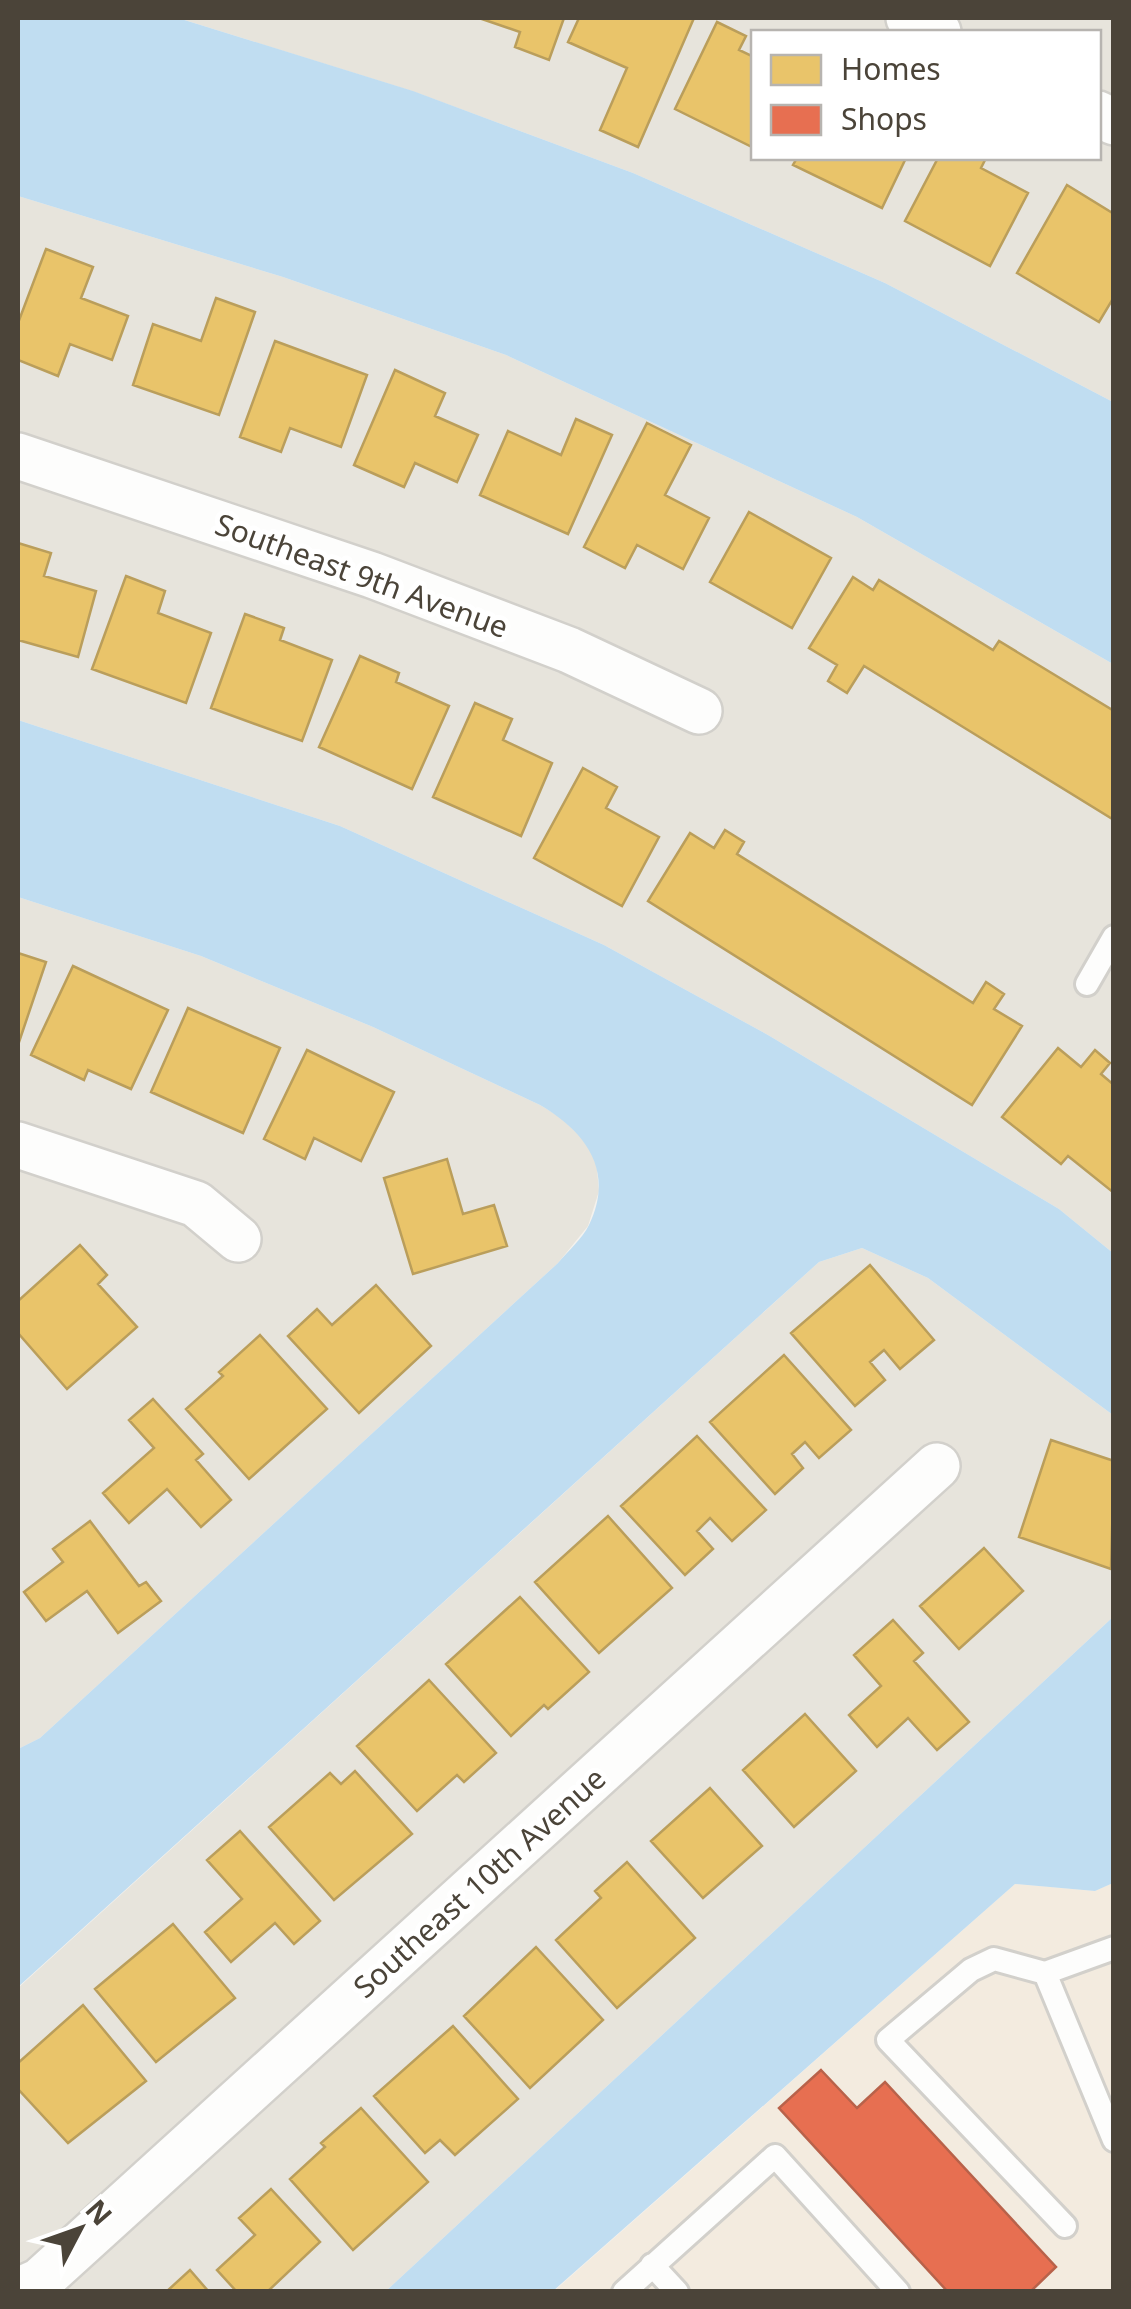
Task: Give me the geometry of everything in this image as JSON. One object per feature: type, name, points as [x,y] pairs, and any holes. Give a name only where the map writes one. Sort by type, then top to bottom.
[{"type":"street","points":[[908,18],[934,30]]},
{"type":"street","name":"Southeast 9th Avenue","points":[[18,456],[390,582],[569,650],[699,712]]},
{"type":"street","points":[[18,1145],[196,1204],[238,1240]]},
{"type":"street","name":"Southeast 10th Avenue","points":[[18,2291],[40,2281],[937,1466]]},
{"type":"lane","points":[[1087,984],[1114,937]]},
{"type":"lane","points":[[1065,2226],[888,2040],[971,1970],[994,1959],[1045,1973],[1114,1948]]},
{"type":"lane","points":[[1045,1973],[1114,2140]]},
{"type":"lane","points":[[624,2292],[775,2156],[898,2292]]},
{"type":"lane","points":[[652,2266],[676,2292]]},
{"type":"shaded area","points":[[178,18],[1113,18],[1113,402],[885,283],[633,173],[412,91]]},
{"type":"shaded area","points":[[18,196],[283,277],[506,355],[857,517],[1113,664],[1113,1253],[1059,1209],[768,1035],[604,945],[340,826],[18,720]]},
{"type":"shaded area","points":[[18,897],[201,956],[373,1027],[540,1105],[583,1139],[596,1159],[599,1191],[588,1226],[558,1263],[40,1738],[18,1749]]},
{"type":"shaded area","points":[[862,1248],[928,1278],[1113,1415],[1113,1617],[386,2291],[18,2291],[18,1988],[819,1262]]},
{"type":"shaded area","points":[[1113,1883],[1113,2291],[553,2292],[1015,1884],[1095,1891]]},
{"type":"water","points":[[18,18],[178,18],[413,91],[633,173],[885,283],[1113,402],[1113,664],[857,517],[506,355],[283,277],[18,196]]},
{"type":"water","points":[[18,720],[340,826],[604,945],[768,1035],[1059,1209],[1113,1253],[1113,1415],[928,1278],[862,1248],[819,1262],[18,1987],[18,1749],[40,1738],[558,1263],[589,1225],[599,1187],[592,1155],[583,1141],[540,1105],[373,1027],[201,956],[18,897]]},
{"type":"water","points":[[1113,1617],[1113,1883],[1095,1891],[1015,1884],[553,2291],[386,2291]]},
{"type":"building: Homes","points":[[479,18],[564,18],[549,60],[515,47],[520,32]]},
{"type":"building: Homes","points":[[579,18],[694,18],[638,147],[600,130],[627,68],[568,42]]},
{"type":"building: Homes","points":[[717,22],[746,36],[739,50],[751,56],[751,147],[675,109]]},
{"type":"building: Homes","points":[[796,160],[905,160],[882,208],[793,165]]},
{"type":"building: Homes","points":[[937,160],[985,160],[981,168],[1028,193],[990,266],[905,221]]},
{"type":"building: Homes","points":[[1067,185],[1114,214],[1114,297],[1099,322],[1017,273]]},
{"type":"building: Homes","points":[[46,249],[93,267],[81,298],[128,316],[112,360],[70,344],[58,376],[18,360],[18,323]]},
{"type":"building: Homes","points":[[216,298],[255,312],[219,415],[133,385],[153,324],[201,341]]},
{"type":"building: Homes","points":[[275,341],[367,375],[341,447],[290,428],[281,452],[240,437]]},
{"type":"building: Homes","points":[[395,370],[445,393],[435,416],[478,435],[457,482],[415,463],[404,487],[354,465]]},
{"type":"building: Homes","points":[[576,419],[612,435],[568,534],[480,495],[508,431],[561,455]]},
{"type":"building: Homes","points":[[647,423],[691,445],[665,495],[709,518],[683,569],[637,545],[625,568],[584,547]]},
{"type":"building: Homes","points":[[749,512],[831,558],[792,628],[710,582]]},
{"type":"building: Homes","points":[[18,543],[51,553],[44,576],[96,591],[78,657],[18,640]]},
{"type":"building: Homes","points":[[126,576],[165,591],[158,613],[211,633],[186,703],[92,669]]},
{"type":"building: Homes","points":[[853,577],[873,590],[879,580],[993,650],[999,641],[1114,711],[1114,820],[864,666],[847,693],[828,681],[837,665],[809,648]]},
{"type":"building: Homes","points":[[245,614],[284,628],[280,640],[332,660],[302,741],[211,708]]},
{"type":"building: Homes","points":[[360,656],[399,673],[396,682],[449,706],[412,789],[319,747]]},
{"type":"building: Homes","points":[[475,703],[512,719],[503,740],[552,763],[521,836],[433,797]]},
{"type":"building: Homes","points":[[583,768],[617,787],[606,808],[659,837],[622,906],[534,858]]},
{"type":"building: Homes","points":[[725,830],[744,842],[737,854],[973,1003],[986,982],[1004,994],[994,1009],[1022,1026],[972,1105],[648,901],[690,833],[714,848]]},
{"type":"building: Homes","points":[[18,953],[46,962],[18,1045]]},
{"type":"building: Homes","points":[[73,966],[168,1010],[131,1089],[88,1070],[84,1080],[31,1055]]},
{"type":"building: Homes","points":[[188,1008],[280,1048],[243,1133],[151,1092]]},
{"type":"building: Homes","points":[[1058,1048],[1081,1067],[1095,1050],[1110,1063],[1101,1074],[1114,1085],[1114,1193],[1068,1156],[1061,1164],[1002,1117]]},
{"type":"building: Homes","points":[[307,1050],[394,1092],[361,1161],[314,1138],[305,1159],[264,1139]]},
{"type":"building: Homes","points":[[447,1159],[463,1214],[494,1205],[507,1246],[413,1274],[384,1178]]},
{"type":"building: Homes","points":[[80,1245],[107,1275],[98,1284],[137,1327],[67,1389],[18,1333],[18,1301]]},
{"type":"building: Homes","points":[[870,1265],[934,1340],[900,1369],[884,1350],[870,1362],[885,1380],[855,1406],[791,1333]]},
{"type":"building: Homes","points":[[376,1285],[431,1346],[359,1413],[288,1336],[317,1309],[332,1325]]},
{"type":"building: Homes","points":[[260,1335],[327,1409],[249,1479],[186,1409]]},
{"type":"building: Homes","points":[[784,1355],[851,1430],[819,1458],[805,1442],[792,1454],[803,1468],[775,1494],[710,1422]]},
{"type":"building: Homes","points":[[153,1399],[203,1454],[196,1460],[231,1500],[201,1527],[167,1489],[129,1523],[103,1493],[154,1448],[129,1420]]},
{"type":"building: Homes","points":[[697,1436],[766,1510],[732,1541],[710,1518],[697,1531],[713,1549],[685,1575],[621,1506]]},
{"type":"building: Homes","points":[[1051,1440],[1114,1461],[1111,1569],[1019,1537]]},
{"type":"building: Homes","points":[[608,1516],[672,1588],[599,1653],[535,1582]]},
{"type":"building: Homes","points":[[90,1521],[139,1586],[146,1582],[161,1601],[118,1633],[87,1591],[46,1621],[24,1592],[63,1562],[53,1549]]},
{"type":"building: Homes","points":[[984,1548],[1023,1591],[959,1649],[920,1606]]},
{"type":"building: Homes","points":[[520,1597],[589,1672],[548,1709],[544,1705],[511,1736],[446,1664]]},
{"type":"building: Homes","points":[[893,1620],[923,1653],[914,1661],[969,1722],[937,1750],[908,1718],[877,1747],[849,1715],[881,1686],[854,1655]]},
{"type":"building: Homes","points":[[429,1680],[496,1753],[464,1782],[457,1775],[417,1811],[357,1746]]},
{"type":"building: Homes","points":[[805,1714],[856,1771],[794,1827],[743,1770]]},
{"type":"building: Homes","points":[[355,1771],[412,1834],[334,1900],[269,1827],[330,1773],[341,1784]]},
{"type":"building: Homes","points":[[710,1788],[762,1846],[703,1898],[651,1841]]},
{"type":"building: Homes","points":[[240,1831],[320,1921],[294,1944],[275,1923],[231,1962],[205,1932],[242,1899],[207,1860]]},
{"type":"building: Homes","points":[[627,1862],[695,1938],[617,2008],[556,1940],[601,1898],[595,1891]]},
{"type":"building: Homes","points":[[173,1924],[235,1998],[156,2062],[95,1989]]},
{"type":"building: Homes","points":[[536,1947],[603,2020],[530,2088],[464,2016]]},
{"type":"building: Homes","points":[[83,2005],[146,2081],[68,2143],[18,2089],[18,2063]]},
{"type":"building: Homes","points":[[453,2026],[518,2099],[455,2155],[440,2140],[425,2153],[374,2096]]},
{"type":"building: Homes","points":[[361,2108],[428,2182],[353,2250],[290,2179],[325,2147],[321,2143]]},
{"type":"building: Homes","points":[[271,2189],[320,2242],[267,2292],[237,2292],[217,2270],[255,2235],[239,2218]]},
{"type":"building: Homes","points":[[190,2270],[209,2292],[166,2292]]},
{"type":"building: Shops","points":[[821,2070],[857,2108],[885,2082],[1056,2267],[1030,2292],[948,2292],[779,2108]]}]
